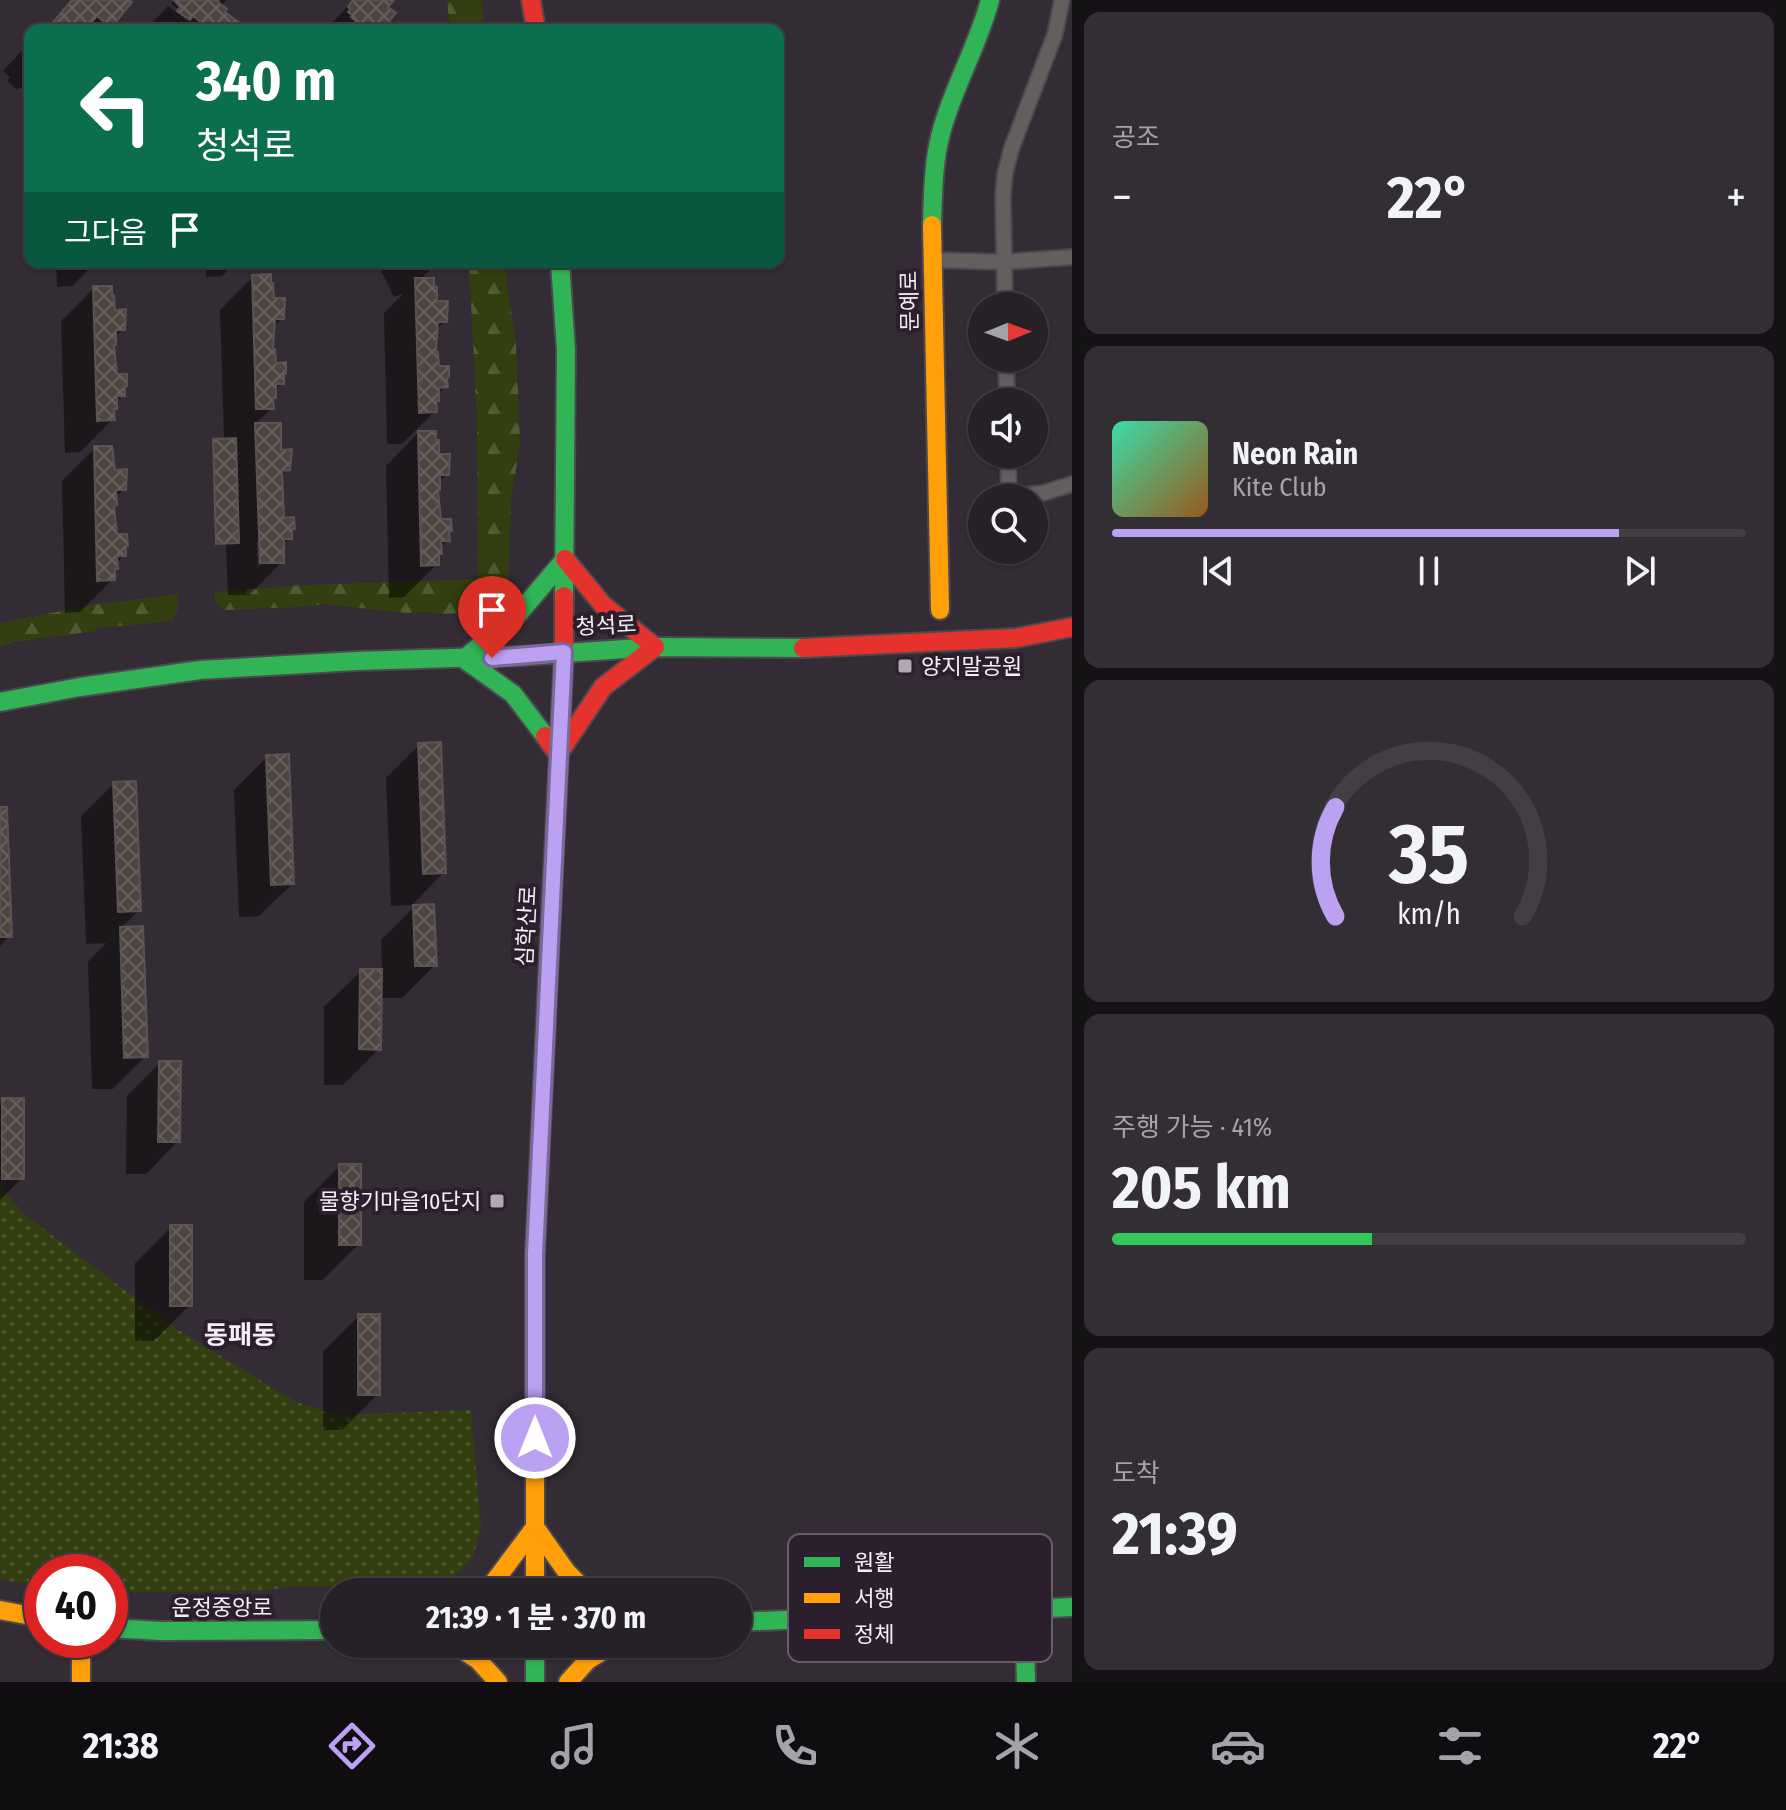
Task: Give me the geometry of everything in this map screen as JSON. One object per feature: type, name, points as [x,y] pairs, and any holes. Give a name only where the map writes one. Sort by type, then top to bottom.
[{"type":"street","points":[[531,0],[535,24]]},
{"type":"street","name":"문예로","points":[[940,610],[932,260],[936,151],[990,0]]},
{"type":"street","points":[[1005,292],[1005,173],[1055,34],[1062,0]]},
{"type":"street","points":[[932,260],[1004,262],[1072,257]]},
{"type":"street","name":"심학산로","points":[[535,1578],[535,1254],[564,652],[566,350],[560,268]]},
{"type":"street","points":[[1008,468],[1009,497],[1043,493],[1072,484]]},
{"type":"street","points":[[565,559],[603,605],[655,647],[603,687],[558,754],[513,694],[464,659],[520,612],[565,559]]},
{"type":"street","name":"청석로","points":[[0,702],[200,670],[655,647],[817,648],[1016,638],[1072,627]]},
{"type":"street","points":[[497,1578],[535,1527],[573,1578]]},
{"type":"street","points":[[1052,1608],[1072,1607]]},
{"type":"street","points":[[0,1610],[24,1615]]},
{"type":"street","points":[[752,1621],[788,1620]]},
{"type":"street","name":"운정중앙로","points":[[128,1629],[320,1630]]},
{"type":"street","points":[[81,1658],[81,1682]]},
{"type":"street","points":[[475,1658],[498,1682]]},
{"type":"street","points":[[535,1658],[535,1682]]},
{"type":"street","points":[[568,1682],[578,1666],[589,1658]]},
{"type":"street","points":[[1025,1662],[1026,1682]]},
{"type":"green space","points":[[447,0],[481,0],[484,24],[449,24]]},
{"type":"green space","points":[[469,268],[506,268],[516,344],[520,442],[511,502],[508,588],[502,602],[491,611],[407,613],[324,604],[225,610],[215,603],[215,592],[306,585],[478,579],[477,421]]},
{"type":"green space","points":[[178,594],[178,609],[172,621],[99,628],[13,642],[0,647],[0,623],[93,605]]},
{"type":"green space","points":[[0,1186],[24,1214],[175,1328],[294,1401],[335,1415],[471,1410],[481,1528],[473,1557],[450,1578],[320,1578],[320,1586],[292,1586],[263,1591],[128,1592],[128,1554],[24,1554],[24,1584],[0,1579]]},
{"type":"building","points":[[72,0],[132,2],[114,24],[106,24],[97,16],[90,24],[51,24]]},
{"type":"building","points":[[174,0],[219,0],[227,9],[225,12],[241,24],[203,24],[193,16],[190,20],[177,11],[180,7]]},
{"type":"building","points":[[353,0],[394,0],[388,7],[396,13],[389,21],[393,24],[359,24],[351,17],[348,7]]},
{"type":"building","points":[[271,274],[274,298],[285,298],[284,319],[275,319],[273,349],[276,363],[286,362],[286,374],[284,384],[276,384],[274,409],[256,409],[252,275]]},
{"type":"building","points":[[415,278],[434,278],[437,301],[448,301],[447,322],[438,322],[436,352],[439,366],[449,366],[449,377],[448,387],[439,388],[437,412],[419,413]]},
{"type":"building","points":[[93,286],[112,286],[115,310],[126,309],[125,330],[116,330],[114,345],[117,374],[127,374],[127,386],[125,396],[117,396],[115,420],[97,421]]},
{"type":"building","points":[[255,423],[281,423],[281,450],[292,449],[290,470],[282,471],[284,518],[294,517],[295,529],[292,529],[292,539],[284,539],[284,563],[260,563]]},
{"type":"building","points":[[418,431],[436,431],[439,454],[450,454],[449,475],[440,475],[438,491],[441,519],[451,519],[452,531],[449,531],[450,541],[441,541],[439,565],[421,566]]},
{"type":"building","points":[[236,438],[239,543],[216,544],[213,439]]},
{"type":"building","points":[[94,446],[112,446],[115,470],[127,469],[126,490],[116,490],[117,505],[114,506],[117,534],[127,534],[128,546],[126,556],[117,556],[115,580],[97,581]]},
{"type":"building","points":[[441,742],[446,873],[423,874],[418,743]]},
{"type":"building","points":[[289,754],[294,884],[271,885],[266,755]]},
{"type":"building","points":[[136,781],[141,911],[118,912],[113,782]]},
{"type":"building","points":[[0,807],[7,807],[12,937],[0,937]]},
{"type":"building","points":[[434,904],[437,966],[415,966],[413,905]]},
{"type":"building","points":[[143,926],[148,1057],[124,1058],[120,927]]},
{"type":"building","points":[[360,969],[382,969],[381,1050],[359,1049]]},
{"type":"building","points":[[159,1061],[181,1061],[180,1142],[158,1142]]},
{"type":"building","points":[[2,1098],[24,1098],[24,1179],[2,1179]]},
{"type":"building","points":[[339,1164],[361,1164],[361,1245],[339,1245]]},
{"type":"building","points":[[170,1225],[192,1225],[192,1306],[170,1306]]},
{"type":"building","points":[[358,1314],[380,1314],[380,1395],[358,1395]]},
{"type":"traffic: fast","points":[[932,225],[938,144],[990,0]]},
{"type":"traffic: fast","points":[[560,268],[566,350],[564,596]]},
{"type":"traffic: fast","points":[[545,736],[513,694],[464,659],[520,612],[565,559]]},
{"type":"traffic: fast","points":[[0,702],[200,670],[655,647],[803,648]]},
{"type":"traffic: fast","points":[[1052,1608],[1072,1607]]},
{"type":"traffic: fast","points":[[752,1621],[788,1620]]},
{"type":"traffic: fast","points":[[128,1629],[320,1630]]},
{"type":"traffic: fast","points":[[535,1658],[535,1682]]},
{"type":"traffic: fast","points":[[1025,1662],[1026,1682]]},
{"type":"traffic: slow","points":[[932,225],[940,610]]},
{"type":"traffic: slow","points":[[535,1578],[535,1254],[550,934]]},
{"type":"traffic: slow","points":[[497,1578],[535,1527],[573,1578]]},
{"type":"traffic: slow","points":[[0,1610],[24,1615]]},
{"type":"traffic: slow","points":[[81,1658],[81,1682]]},
{"type":"traffic: slow","points":[[475,1658],[498,1682]]},
{"type":"traffic: slow","points":[[568,1682],[591,1658]]},
{"type":"traffic: jam","points":[[531,0],[535,24]]},
{"type":"traffic: jam","points":[[545,736],[558,754],[603,687],[655,647],[603,605],[565,559]]},
{"type":"traffic: jam","points":[[550,934],[564,596]]},
{"type":"traffic: jam","points":[[803,648],[1016,638],[1072,627]]},
{"type":"place","name":"양지말공원","points":[[905,666]]},
{"type":"place","name":"물향기마을10단지","points":[[497,1201]]},
{"type":"district","name":"동패동","points":[[240,1335]]},
{"type":"route","points":[[492,658],[564,652],[535,1254],[535,1438]]}]
